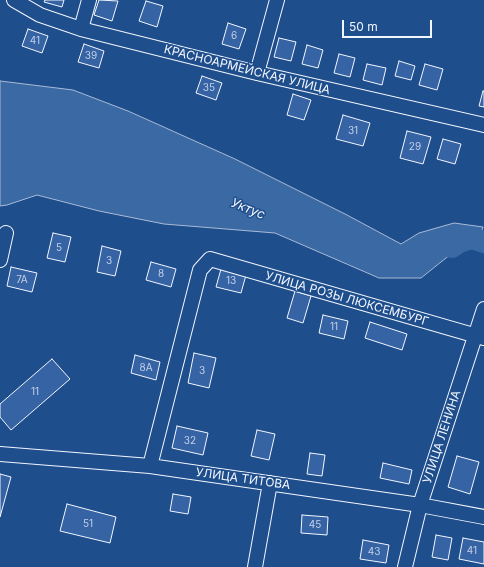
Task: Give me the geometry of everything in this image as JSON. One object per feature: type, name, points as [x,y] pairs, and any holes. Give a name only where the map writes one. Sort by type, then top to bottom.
[{"type":"street","name":"КРАСНОАРМЕЙСКАЯ УЛИЦА","points":[[14,0],[40,15],[81,29],[256,73],[484,125]]},
{"type":"street","points":[[81,29],[89,0]]},
{"type":"street","points":[[256,73],[277,0]]},
{"type":"street","points":[[0,260],[6,233]]},
{"type":"street","name":"УЛИЦА РОЗЫ ЛЮКСЕМБУРГ","points":[[150,466],[200,270],[210,259],[480,337]]},
{"type":"street","name":"УЛИЦА ЛЕНИНА","points":[[405,567],[420,505],[480,337],[484,309]]},
{"type":"street","name":"УЛИЦА ТИТОВА","points":[[0,454],[150,466],[420,505],[484,517]]},
{"type":"street","points":[[255,567],[270,483]]},
{"type":"water","points":[[0,81],[73,90],[128,111],[235,159],[347,215],[401,244],[419,233],[454,223],[483,227],[477,247],[451,254],[421,278],[379,278],[275,233],[164,224],[99,211],[37,195],[0,206]]},
{"type":"building","points":[[45,0],[64,0],[62,7],[44,2]]},
{"type":"building","points":[[99,0],[118,1],[112,21],[94,15]]},
{"type":"building","points":[[146,1],[163,6],[157,27],[139,21]]},
{"type":"building","points":[[228,23],[246,29],[239,49],[222,44]]},
{"type":"building","points":[[28,29],[48,36],[42,53],[22,46]]},
{"type":"building","points":[[279,38],[296,42],[291,61],[274,57]]},
{"type":"building","points":[[84,44],[104,51],[99,68],[78,62]]},
{"type":"building","points":[[307,45],[323,50],[318,68],[302,64]]},
{"type":"building","points":[[339,54],[355,58],[350,77],[334,73]]},
{"type":"building","points":[[399,61],[415,66],[411,80],[395,76]]},
{"type":"building","points":[[367,64],[386,68],[382,85],[363,80]]},
{"type":"building","points":[[425,64],[443,69],[437,90],[419,85]]},
{"type":"building","points":[[202,76],[222,83],[216,100],[196,93]]},
{"type":"building","points":[[484,91],[484,107],[479,106]]},
{"type":"building","points":[[293,94],[311,100],[304,120],[287,115]]},
{"type":"building","points":[[343,115],[370,123],[363,146],[336,139]]},
{"type":"building","points":[[407,131],[431,137],[423,164],[400,158]]},
{"type":"building","points":[[443,139],[461,144],[455,164],[437,159]]},
{"type":"building","points":[[53,233],[71,237],[65,262],[47,258]]},
{"type":"building","points":[[102,246],[121,251],[115,276],[97,272]]},
{"type":"building","points":[[151,262],[176,269],[171,287],[146,280]]},
{"type":"building","points":[[11,267],[37,273],[32,292],[7,286]]},
{"type":"building","points":[[221,269],[246,275],[241,293],[216,287]]},
{"type":"building","points":[[295,291],[311,296],[303,323],[287,318]]},
{"type":"building","points":[[323,315],[348,321],[344,339],[319,333]]},
{"type":"building","points":[[370,322],[407,334],[402,350],[365,338]]},
{"type":"building","points":[[194,353],[216,358],[209,388],[188,383]]},
{"type":"building","points":[[135,355],[160,362],[156,380],[131,373]]},
{"type":"building","points":[[52,359],[70,379],[11,430],[0,417],[0,404]]},
{"type":"building","points":[[177,426],[208,433],[203,455],[172,448]]},
{"type":"building","points":[[257,430],[275,434],[269,460],[251,456]]},
{"type":"building","points":[[310,453],[325,455],[322,476],[307,474]]},
{"type":"building","points":[[457,456],[479,462],[470,494],[448,487]]},
{"type":"building","points":[[383,463],[412,470],[409,484],[380,478]]},
{"type":"building","points":[[0,474],[11,477],[0,517]]},
{"type":"building","points":[[173,494],[191,497],[188,514],[170,511]]},
{"type":"building","points":[[67,504],[116,517],[110,543],[60,531]]},
{"type":"building","points":[[302,515],[328,517],[327,535],[301,533]]},
{"type":"building","points":[[436,535],[452,538],[448,560],[432,557]]},
{"type":"building","points":[[463,538],[484,542],[484,564],[459,559]]},
{"type":"building","points":[[363,540],[389,545],[386,563],[360,559]]},
{"type":"waterway","name":"Уктус","points":[[452,247],[459,242],[472,238],[484,242]]}]
